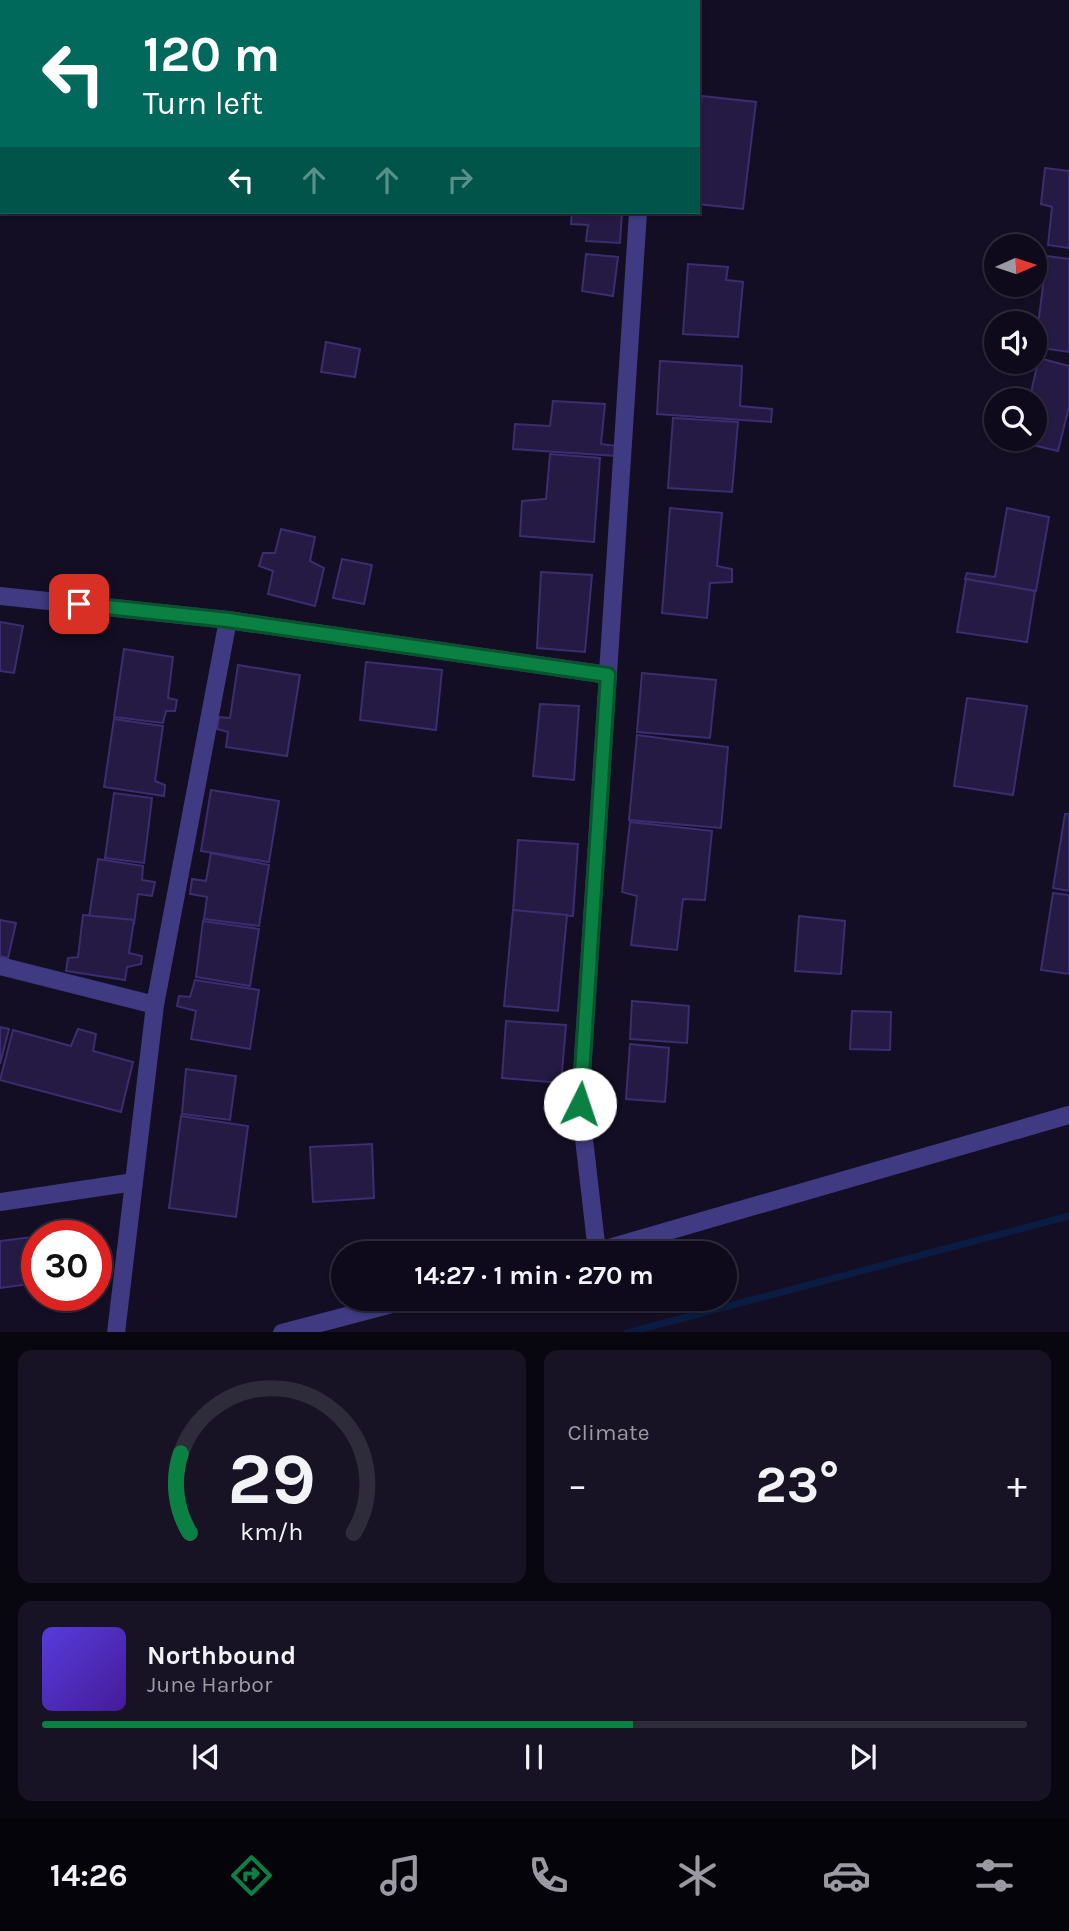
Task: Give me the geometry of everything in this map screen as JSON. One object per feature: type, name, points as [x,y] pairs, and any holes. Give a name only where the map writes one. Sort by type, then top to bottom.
[{"type":"street","points":[[594,1241],[580,1104],[638,214]]},
{"type":"street","points":[[0,596],[228,620],[608,675]]},
{"type":"street","points":[[116,1332],[155,1005],[228,620]]},
{"type":"street","points":[[0,966],[155,1005]]},
{"type":"street","points":[[633,1241],[1069,1115]]},
{"type":"street","points":[[0,1202],[134,1182]]},
{"type":"street","points":[[282,1332],[364,1311]]},
{"type":"building","points":[[702,96],[756,102],[743,209],[700,204]]},
{"type":"building","points":[[1045,168],[1069,171],[1069,248],[1048,245],[1052,207],[1041,204]]},
{"type":"building","points":[[572,214],[622,214],[620,243],[586,241],[588,225],[571,224]]},
{"type":"building","points":[[586,254],[618,257],[613,296],[582,291]]},
{"type":"building","points":[[1047,256],[1069,259],[1069,352],[1047,349],[1047,311],[1040,311],[1041,298],[1047,297]]},
{"type":"building","points":[[688,264],[728,267],[726,280],[743,282],[738,337],[683,334]]},
{"type":"building","points":[[326,342],[360,349],[355,377],[321,372]]},
{"type":"building","points":[[1047,360],[1069,366],[1069,407],[1058,451],[1047,448],[1047,388],[1032,388],[1035,374],[1047,374]]},
{"type":"building","points":[[660,361],[742,366],[740,406],[772,409],[771,422],[657,414]]},
{"type":"building","points":[[553,401],[605,404],[601,444],[617,446],[616,456],[513,449],[515,424],[550,426]]},
{"type":"building","points":[[673,418],[738,422],[732,492],[668,488]]},
{"type":"building","points":[[550,454],[600,458],[594,542],[520,536],[522,501],[546,499]]},
{"type":"building","points":[[670,508],[722,513],[717,566],[732,569],[732,582],[710,583],[707,618],[662,613]]},
{"type":"building","points":[[1007,508],[1049,517],[1036,591],[965,579],[967,573],[995,577]]},
{"type":"building","points":[[281,529],[315,537],[310,561],[324,568],[315,606],[268,594],[273,571],[259,566],[263,553],[275,553]]},
{"type":"building","points":[[342,559],[372,565],[364,604],[333,598]]},
{"type":"building","points":[[541,572],[592,575],[585,652],[537,648]]},
{"type":"building","points":[[966,579],[1035,591],[1027,642],[957,632]]},
{"type":"building","points":[[0,622],[23,626],[14,673],[0,671]]},
{"type":"building","points":[[124,649],[173,657],[168,698],[177,700],[175,711],[166,711],[163,723],[114,717]]},
{"type":"building","points":[[366,662],[442,670],[436,730],[360,720]]},
{"type":"building","points":[[238,665],[300,675],[287,756],[226,747],[228,732],[217,729],[219,717],[230,718]]},
{"type":"building","points":[[642,673],[716,680],[710,738],[637,732]]},
{"type":"building","points":[[967,698],[1027,706],[1013,795],[954,786]]},
{"type":"building","points":[[540,704],[579,706],[574,780],[533,776]]},
{"type":"building","points":[[114,719],[163,726],[155,781],[165,785],[164,796],[104,787]]},
{"type":"building","points":[[637,735],[728,747],[721,828],[629,820]]},
{"type":"building","points":[[211,790],[279,801],[269,862],[201,851]]},
{"type":"building","points":[[114,793],[152,798],[144,863],[105,858]]},
{"type":"building","points":[[1065,814],[1069,814],[1069,891],[1053,888]]},
{"type":"building","points":[[630,822],[712,831],[705,900],[683,899],[677,950],[631,945],[637,896],[622,892]]},
{"type":"building","points":[[518,840],[578,844],[573,916],[513,913]]},
{"type":"building","points":[[211,853],[269,865],[259,926],[204,919],[207,897],[190,894],[192,879],[206,881]]},
{"type":"building","points":[[98,859],[143,866],[142,880],[155,882],[152,896],[138,894],[134,924],[89,918]]},
{"type":"building","points":[[1053,893],[1069,895],[1069,974],[1041,970]]},
{"type":"building","points":[[513,910],[567,915],[558,1011],[504,1006]]},
{"type":"building","points":[[83,915],[134,920],[129,953],[142,956],[141,964],[127,967],[125,980],[66,971],[68,958],[78,957]]},
{"type":"building","points":[[799,916],[845,921],[841,974],[795,971]]},
{"type":"building","points":[[0,920],[16,923],[8,958],[0,956]]},
{"type":"building","points":[[203,921],[259,929],[250,986],[196,977]]},
{"type":"building","points":[[195,980],[259,990],[250,1049],[191,1039],[196,1011],[177,1006],[179,996],[190,997]]},
{"type":"building","points":[[632,1001],[689,1006],[687,1043],[630,1039]]},
{"type":"building","points":[[852,1011],[891,1012],[890,1050],[850,1049]]},
{"type":"building","points":[[506,1021],[566,1025],[561,1083],[502,1078]]},
{"type":"building","points":[[0,1027],[9,1029],[0,1064]]},
{"type":"building","points":[[78,1029],[96,1034],[93,1051],[133,1062],[121,1112],[0,1080],[13,1030],[71,1046]]},
{"type":"building","points":[[630,1044],[669,1048],[665,1102],[626,1099]]},
{"type":"building","points":[[186,1069],[236,1076],[230,1120],[182,1114]]},
{"type":"building","points":[[181,1116],[248,1126],[236,1217],[169,1208]]},
{"type":"building","points":[[372,1144],[374,1198],[313,1202],[310,1147]]},
{"type":"building","points":[[21,1238],[21,1285],[0,1288],[0,1241]]},
{"type":"waterway","points":[[631,1332],[1069,1216]]},
{"type":"route","points":[[79,604],[228,620],[415,645],[608,675],[580,1104]]}]
